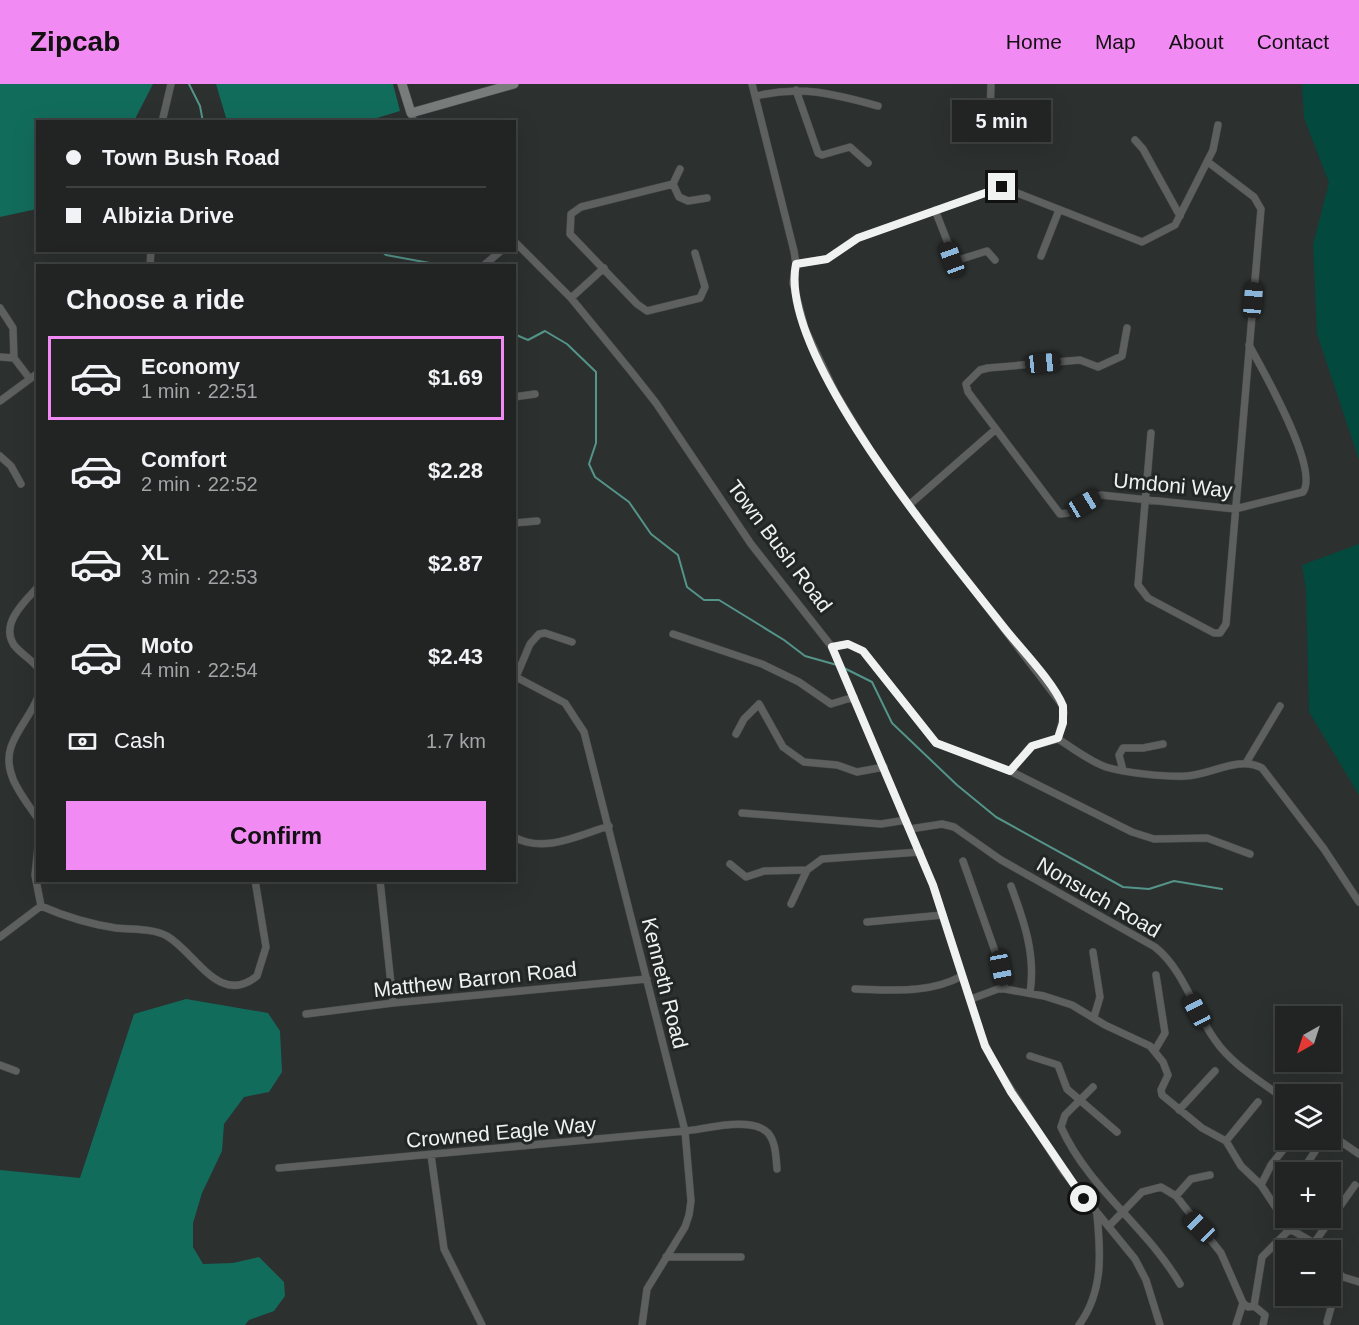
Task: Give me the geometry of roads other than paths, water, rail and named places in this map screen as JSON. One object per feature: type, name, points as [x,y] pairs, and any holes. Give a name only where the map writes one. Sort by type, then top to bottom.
[{"type":"street","points":[[402,84],[411,119],[514,84]]},
{"type":"street","points":[[752,84],[796,264],[793,284],[811,347],[871,452],[909,505],[1061,700],[1064,713],[1058,738]]},
{"type":"street","points":[[990,119],[992,84]]},
{"type":"street","points":[[162,120],[170,86]]},
{"type":"street","points":[[756,96],[796,90],[823,92],[878,106]]},
{"type":"street","points":[[796,90],[818,153],[822,155],[850,147],[868,163]]},
{"type":"street","points":[[796,264],[827,259],[858,238],[1002,187],[1142,242],[1170,229],[1180,216],[1208,162],[1218,125]]},
{"type":"street","points":[[1135,141],[1143,149],[1180,216]]},
{"type":"street","points":[[1151,433],[1138,581],[1141,591],[1148,598],[1217,633],[1222,631],[1226,624],[1260,205],[1254,197],[1208,162]]},
{"type":"street","points":[[680,169],[674,184],[679,197],[683,201],[707,198]]},
{"type":"street","points":[[674,184],[581,207],[571,214],[570,234],[637,304],[652,312],[700,298],[705,287],[695,253]]},
{"type":"street","points":[[935,210],[954,261],[987,251],[995,260]]},
{"type":"street","points":[[1041,256],[1059,210]]},
{"type":"street","name":"Town Bush Road","points":[[516,243],[571,298],[656,403],[751,544],[832,647],[849,682],[920,852],[943,915],[980,1032],[996,1068],[1064,1173],[1097,1215],[1109,1226],[1140,1268],[1160,1325]]},
{"type":"street","points":[[485,264],[500,252]]},
{"type":"street","points":[[571,298],[604,268]]},
{"type":"street","points":[[0,308],[13,327],[14,358],[30,379]]},
{"type":"street","name":"Umdoni Way","points":[[1127,328],[1122,356],[1105,366],[1094,367],[1083,360],[1066,360],[988,368],[972,376],[966,387],[1060,514],[1068,513],[1101,495],[1235,509],[1303,492],[1306,485],[1289,418],[1249,345]]},
{"type":"street","points":[[0,357],[14,358]]},
{"type":"street","points":[[0,401],[36,374]]},
{"type":"street","points":[[516,397],[535,394]]},
{"type":"street","points":[[909,505],[996,429]]},
{"type":"street","points":[[0,456],[10,466],[21,484]]},
{"type":"street","points":[[516,523],[537,522]]},
{"type":"street","points":[[36,589],[10,619],[7,633],[14,646],[36,666]]},
{"type":"street","points":[[516,675],[530,644],[539,634],[545,633],[572,642]]},
{"type":"street","points":[[674,634],[762,664],[799,681],[831,704],[854,697]]},
{"type":"street","points":[[832,647],[848,644],[863,651],[936,743],[1010,771],[1132,832],[1154,839],[1206,838],[1250,854]]},
{"type":"street","name":"Kenneth Road","points":[[516,678],[565,703],[578,719],[590,748],[685,1131],[690,1208],[685,1227],[647,1289],[642,1325]]},
{"type":"street","points":[[36,702],[10,748],[9,761],[12,780],[36,816]]},
{"type":"street","points":[[736,734],[744,719],[759,704],[783,747],[804,762],[837,765],[857,772],[884,767]]},
{"type":"street","points":[[1246,763],[1280,706]]},
{"type":"street","points":[[1010,771],[1032,746],[1058,738],[1099,764],[1123,770],[1185,776],[1246,763],[1262,768],[1324,849],[1359,902]]},
{"type":"street","points":[[1123,770],[1119,756],[1123,748],[1143,748],[1163,744]]},
{"type":"street","points":[[742,813],[881,824],[906,820]]},
{"type":"street","name":"Nonsuch Road","points":[[910,829],[942,824],[954,826],[1001,860],[1155,947],[1171,963],[1216,1043],[1231,1058],[1275,1092]]},
{"type":"street","points":[[516,838],[532,845],[546,845],[609,826]]},
{"type":"street","points":[[791,904],[807,870],[822,859],[920,852]]},
{"type":"street","points":[[963,861],[1001,968],[1005,989]]},
{"type":"street","points":[[730,864],[744,877],[764,871],[807,870]]},
{"type":"street","points":[[36,882],[41,906]]},
{"type":"street","points":[[41,906],[72,920],[162,934],[188,952],[210,977],[219,983],[237,986],[257,976],[265,958],[265,937],[255,882]]},
{"type":"street","points":[[380,882],[393,1003]]},
{"type":"street","points":[[1011,886],[1024,919],[1032,955],[1030,993]]},
{"type":"street","points":[[0,937],[41,906]]},
{"type":"street","points":[[867,922],[943,915]]},
{"type":"street","points":[[1093,952],[1100,997],[1094,1017]]},
{"type":"street","points":[[1155,1050],[1165,1033],[1156,975]]},
{"type":"street","points":[[855,989],[922,989],[949,983],[962,976]]},
{"type":"street","name":"Matthew Barron Road","points":[[306,1014],[393,1003],[647,979]]},
{"type":"street","points":[[971,999],[998,989],[1030,993],[1072,1005],[1155,1050],[1168,1075],[1161,1090],[1162,1095],[1202,1128],[1226,1142],[1241,1166],[1261,1185],[1275,1209]]},
{"type":"street","points":[[1030,1056],[1058,1065],[1067,1089],[1117,1132]]},
{"type":"street","points":[[0,1065],[16,1071]]},
{"type":"street","points":[[1179,1110],[1215,1071]]},
{"type":"street","points":[[1093,1087],[1082,1101],[1065,1115],[1061,1127],[1122,1215],[1145,1236],[1180,1284]]},
{"type":"street","points":[[1226,1142],[1258,1102]]},
{"type":"street","name":"Crowned Eagle Way","points":[[279,1168],[685,1131],[742,1123],[757,1126],[768,1133],[774,1143],[777,1169]]},
{"type":"street","points":[[1341,1142],[1359,1154]]},
{"type":"street","points":[[1261,1185],[1271,1165],[1283,1150]]},
{"type":"street","points":[[431,1155],[444,1249],[482,1325]]},
{"type":"street","points":[[1176,1196],[1191,1179],[1210,1175]]},
{"type":"street","points":[[1316,1240],[1356,1185]]},
{"type":"street","points":[[1109,1226],[1142,1192],[1152,1187],[1161,1187],[1176,1196],[1221,1253],[1243,1303],[1236,1325]]},
{"type":"street","points":[[1079,1325],[1090,1310],[1099,1283],[1100,1239],[1097,1215]]},
{"type":"street","points":[[1254,1306],[1262,1257],[1290,1229],[1309,1240]]},
{"type":"street","points":[[666,1257],[741,1257]]},
{"type":"street","points":[[1341,1275],[1358,1279]]},
{"type":"street","points":[[1243,1303],[1254,1306],[1265,1315],[1263,1325]]},
{"type":"street","points":[[1327,1322],[1331,1306]]},
{"type":"waterway","points":[[189,84],[200,106],[203,120]]},
{"type":"waterway","points":[[382,252],[386,255],[435,264]]},
{"type":"waterway","points":[[516,335],[528,340],[545,331],[567,344],[596,372],[596,443],[589,464],[595,477],[629,502],[651,534],[678,555],[687,587],[704,600],[719,600],[784,640],[805,656],[837,665]]},
{"type":"waterway","points":[[842,667],[872,682],[892,723],[957,785],[996,817],[1123,887],[1149,889],[1174,881],[1222,889]]}]
